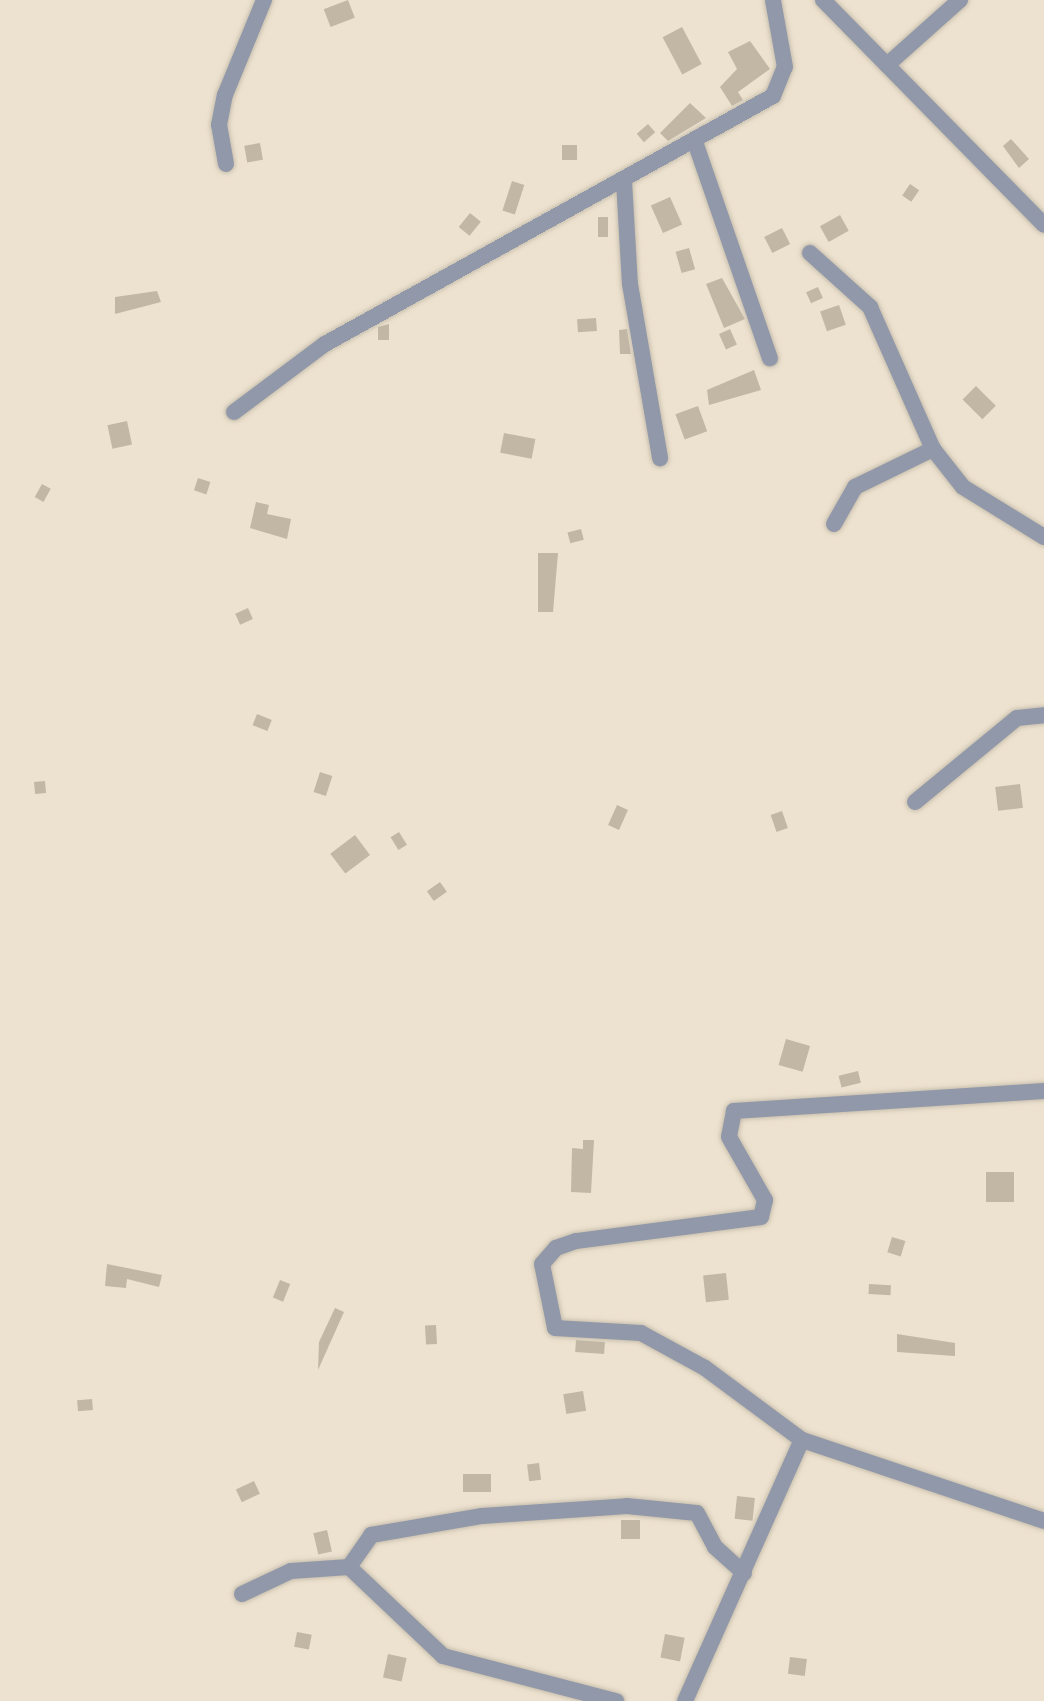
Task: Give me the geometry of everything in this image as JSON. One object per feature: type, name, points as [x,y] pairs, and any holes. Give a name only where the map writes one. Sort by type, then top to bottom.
[{"type":"street","points":[[226,164],[219,125],[225,95],[264,0]]},
{"type":"street","points":[[234,412],[325,344],[695,142],[773,96],[781,82],[773,0]]},
{"type":"street","points":[[823,0],[1044,225]]},
{"type":"street","points":[[887,65],[960,0]]},
{"type":"street","points":[[695,142],[770,358]]},
{"type":"street","points":[[624,181],[630,284],[660,458]]},
{"type":"street","points":[[810,253],[870,307],[933,449],[983,506],[1044,537]]},
{"type":"street","points":[[834,524],[855,487],[933,449]]},
{"type":"street","points":[[915,802],[1017,718],[1044,715]]},
{"type":"street","points":[[1044,1091],[734,1111],[729,1137],[765,1200],[761,1217],[602,1236],[563,1245],[544,1260],[555,1328],[647,1335],[705,1368],[802,1440],[1044,1521]]},
{"type":"street","points":[[685,1701],[802,1440]]},
{"type":"street","points":[[349,1567],[371,1535],[482,1516],[627,1506],[697,1513],[715,1547],[744,1573]]},
{"type":"street","points":[[242,1594],[291,1571],[349,1567],[443,1656],[616,1701]]},
{"type":"building","points":[[348,0],[355,18],[331,27],[324,9]]},
{"type":"building","points":[[682,27],[702,64],[682,74],[663,37]]},
{"type":"building","points":[[750,41],[770,69],[738,92],[743,100],[732,106],[720,87],[737,69],[728,52]]},
{"type":"building","points":[[690,103],[706,118],[668,141],[660,133]]},
{"type":"building","points":[[648,124],[655,132],[644,142],[637,134]]},
{"type":"building","points":[[1011,139],[1029,159],[1019,168],[1003,146]]},
{"type":"building","points":[[260,143],[263,160],[247,163],[244,146]]},
{"type":"building","points":[[562,145],[577,145],[577,160],[562,160]]},
{"type":"building","points":[[512,181],[524,185],[515,214],[502,210]]},
{"type":"building","points":[[910,184],[919,190],[911,202],[902,196]]},
{"type":"building","points":[[670,197],[682,224],[663,233],[651,206]]},
{"type":"building","points":[[470,213],[481,222],[470,236],[459,227]]},
{"type":"building","points":[[840,215],[849,231],[829,242],[820,226]]},
{"type":"building","points":[[598,217],[608,217],[608,237],[598,237]]},
{"type":"building","points":[[782,228],[790,244],[772,253],[764,237]]},
{"type":"building","points":[[689,248],[695,269],[682,273],[676,252]]},
{"type":"building","points":[[722,278],[745,319],[724,328],[706,284]]},
{"type":"building","points":[[818,287],[823,298],[811,303],[806,292]]},
{"type":"building","points":[[157,291],[161,302],[115,314],[115,297]]},
{"type":"building","points":[[839,305],[846,325],[827,331],[820,312]]},
{"type":"building","points":[[596,318],[597,331],[578,332],[577,319]]},
{"type":"building","points":[[389,324],[389,340],[378,340],[378,327]]},
{"type":"building","points":[[627,329],[631,354],[620,354],[619,330]]},
{"type":"building","points":[[730,329],[737,345],[726,349],[719,334]]},
{"type":"building","points":[[754,370],[761,390],[709,405],[707,390]]},
{"type":"building","points":[[976,386],[996,406],[982,419],[963,399]]},
{"type":"building","points":[[698,406],[707,431],[685,440],[675,414]]},
{"type":"building","points":[[127,421],[132,444],[112,449],[107,425]]},
{"type":"building","points":[[504,433],[535,439],[532,459],[500,453]]},
{"type":"building","points":[[198,478],[210,482],[206,494],[194,490]]},
{"type":"building","points":[[42,484],[51,489],[43,502],[35,497]]},
{"type":"building","points":[[256,502],[269,505],[267,514],[291,519],[287,539],[250,528]]},
{"type":"building","points":[[581,529],[584,540],[570,543],[567,533]]},
{"type":"building","points":[[538,553],[558,553],[553,612],[538,612]]},
{"type":"building","points":[[248,608],[253,619],[240,625],[235,614]]},
{"type":"building","points":[[257,714],[272,720],[267,731],[253,725]]},
{"type":"building","points":[[320,772],[332,776],[326,796],[314,792]]},
{"type":"building","points":[[45,781],[46,793],[35,794],[34,782]]},
{"type":"building","points":[[1020,784],[1023,808],[998,811],[995,787]]},
{"type":"building","points":[[617,805],[628,810],[619,830],[608,825]]},
{"type":"building","points":[[782,811],[788,828],[777,832],[771,815]]},
{"type":"building","points":[[399,832],[407,845],[398,850],[391,837]]},
{"type":"building","points":[[355,835],[370,855],[345,874],[330,854]]},
{"type":"building","points":[[440,882],[447,892],[434,901],[427,891]]},
{"type":"building","points":[[786,1039],[810,1046],[803,1072],[779,1065]]},
{"type":"building","points":[[858,1071],[861,1083],[841,1087],[839,1076]]},
{"type":"building","points":[[583,1140],[594,1140],[591,1193],[571,1192],[572,1148],[583,1149]]},
{"type":"building","points":[[986,1172],[1014,1172],[1014,1202],[986,1202]]},
{"type":"building","points":[[892,1237],[905,1241],[901,1256],[887,1252]]},
{"type":"building","points":[[107,1264],[162,1275],[159,1287],[127,1279],[126,1288],[105,1286]]},
{"type":"building","points":[[726,1273],[729,1300],[706,1302],[703,1275]]},
{"type":"building","points":[[280,1280],[290,1284],[283,1302],[273,1298]]},
{"type":"building","points":[[869,1284],[891,1285],[890,1295],[868,1294]]},
{"type":"building","points":[[335,1308],[344,1312],[318,1370],[319,1342]]},
{"type":"building","points":[[436,1325],[437,1344],[426,1345],[425,1326]]},
{"type":"building","points":[[897,1334],[955,1343],[955,1356],[897,1352]]},
{"type":"building","points":[[576,1340],[605,1342],[604,1354],[575,1352]]},
{"type":"building","points":[[583,1391],[586,1411],[566,1414],[563,1394]]},
{"type":"building","points":[[92,1399],[93,1410],[78,1411],[77,1400]]},
{"type":"building","points":[[539,1463],[541,1480],[529,1481],[527,1464]]},
{"type":"building","points":[[463,1474],[491,1474],[491,1492],[463,1492]]},
{"type":"building","points":[[254,1481],[260,1494],[242,1502],[236,1489]]},
{"type":"building","points":[[737,1496],[755,1498],[752,1521],[735,1519]]},
{"type":"building","points":[[621,1520],[640,1520],[640,1539],[621,1539]]},
{"type":"building","points":[[327,1530],[332,1551],[318,1555],[313,1533]]},
{"type":"building","points":[[297,1632],[312,1635],[309,1650],[294,1647]]},
{"type":"building","points":[[665,1634],[685,1638],[680,1661],[660,1658]]},
{"type":"building","points":[[388,1654],[407,1658],[402,1681],[383,1677]]},
{"type":"building","points":[[790,1657],[807,1659],[805,1676],[788,1674]]}]
